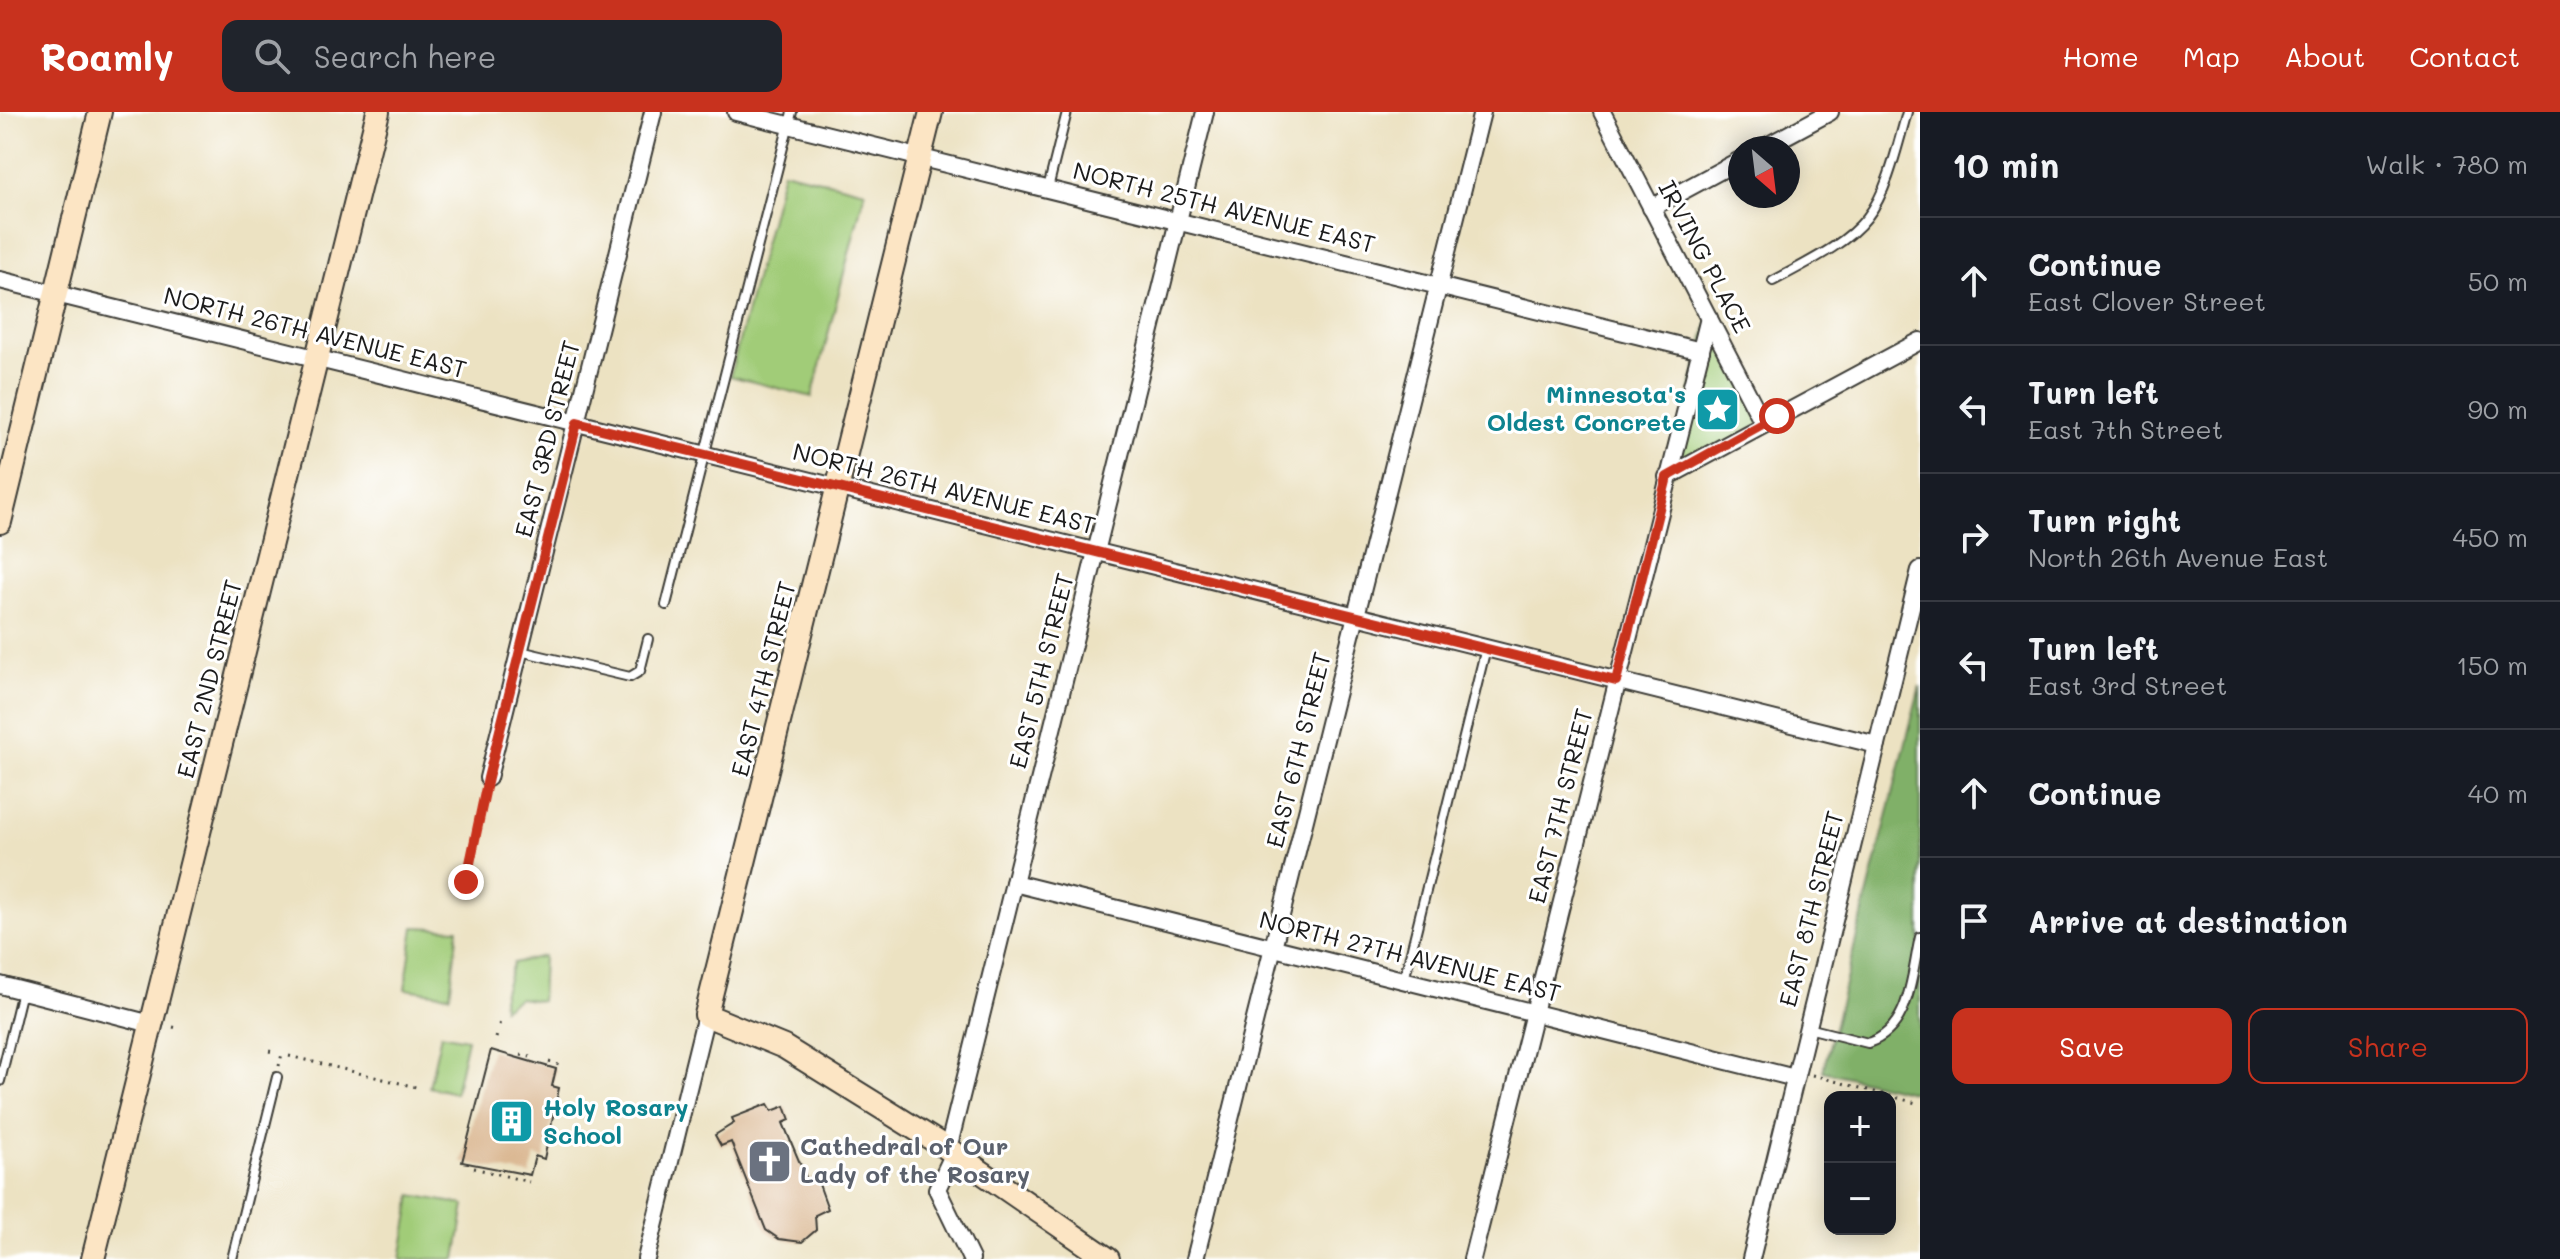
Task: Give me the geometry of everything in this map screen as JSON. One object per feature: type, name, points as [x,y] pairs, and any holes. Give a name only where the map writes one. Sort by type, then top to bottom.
[{"type":"street","points":[[0,522],[100,112]]},
{"type":"street","name":"EAST 2ND STREET","points":[[93,1259],[167,1026],[317,358],[378,112]]},
{"type":"street","name":"EAST 3RD STREET","points":[[488,778],[653,112]]},
{"type":"street","name":"NORTH 25TH AVENUE EAST","points":[[736,112],[791,118],[920,158],[1701,351]]},
{"type":"street","name":"EAST 4TH STREET","points":[[646,1259],[931,112]]},
{"type":"street","name":"EAST 5TH STREET","points":[[971,1259],[937,1189],[951,1151],[1014,883],[1205,112]]},
{"type":"street","name":"EAST 6TH STREET","points":[[1195,1259],[1482,112]]},
{"type":"street","name":"IRVING PLACE","points":[[1602,112],[1763,423]]},
{"type":"street","points":[[1785,136],[1830,112]]},
{"type":"street","points":[[1651,208],[1728,166]]},
{"type":"street","name":"NORTH 26TH AVENUE EAST","points":[[0,280],[1877,745]]},
{"type":"street","name":"EAST 7TH STREET","points":[[1472,1259],[1709,318]]},
{"type":"street","points":[[1667,477],[1920,341]]},
{"type":"street","name":"EAST 8TH STREET","points":[[1751,1259],[1920,570]]},
{"type":"street","name":"NORTH 27TH AVENUE EAST","points":[[1014,883],[1796,1074]]},
{"type":"street","points":[[0,985],[167,1026]]},
{"type":"street","points":[[706,1015],[784,1047],[951,1151],[1108,1259]]},
{"type":"lane","points":[[1048,188],[1067,112]]},
{"type":"lane","points":[[1773,281],[1837,248],[1873,212],[1887,186],[1907,112]]},
{"type":"lane","points":[[666,605],[791,118]]},
{"type":"lane","points":[[520,651],[630,677],[640,671],[648,639]]},
{"type":"lane","points":[[1404,980],[1486,648]]},
{"type":"lane","points":[[1807,1028],[1868,1043],[1895,1028],[1902,1016],[1920,937]]},
{"type":"lane","points":[[0,1081],[22,991]]},
{"type":"lane","points":[[232,1259],[277,1077]]},
{"type":"path","points":[[466,882],[488,778]]},
{"type":"path","points":[[499,1025],[501,1018]]},
{"type":"path","points":[[496,1038],[498,1032]]},
{"type":"path","points":[[521,1055],[530,1057]]},
{"type":"path","points":[[289,1056],[420,1088]]},
{"type":"path","points":[[549,1062],[562,1066]]},
{"type":"path","points":[[1796,1074],[1920,1104]]},
{"type":"path","points":[[474,1168],[529,1182]]},
{"type":"green space","points":[[783,171],[865,191],[812,397],[730,376]]},
{"type":"green space","points":[[1709,318],[1763,423],[1667,477]]},
{"type":"green space","points":[[1920,686],[1920,1094],[1823,1071]]},
{"type":"green space","points":[[414,927],[458,929],[450,995],[405,989]]},
{"type":"green space","points":[[543,956],[541,1001],[519,998],[503,1008],[502,998],[513,963]]},
{"type":"green space","points":[[441,1034],[467,1039],[455,1093],[429,1087]]},
{"type":"green space","points":[[412,1195],[465,1205],[456,1259],[401,1259]]},
{"type":"building","name":"Holy Rosary School","points":[[491,1050],[556,1069],[552,1086],[559,1088],[544,1159],[535,1156],[530,1175],[462,1162]]},
{"type":"building","name":"Cathedral of Our Lady of the Rosary","points":[[768,1104],[772,1111],[785,1106],[790,1120],[783,1123],[807,1180],[816,1176],[828,1209],[815,1215],[816,1230],[802,1242],[779,1239],[766,1230],[731,1142],[721,1146],[715,1135],[734,1123],[732,1118]]},
{"type":"place","name":"Minnesota's Oldest Concrete","points":[[1717,409]]},
{"type":"place","name":"Holy Rosary School","points":[[512,1122]]},
{"type":"place","name":"Cathedral of Our Lady of the Rosary","points":[[769,1161]]},
{"type":"route","points":[[466,882],[488,778],[577,423],[1616,681],[1667,477],[1777,416]]}]
